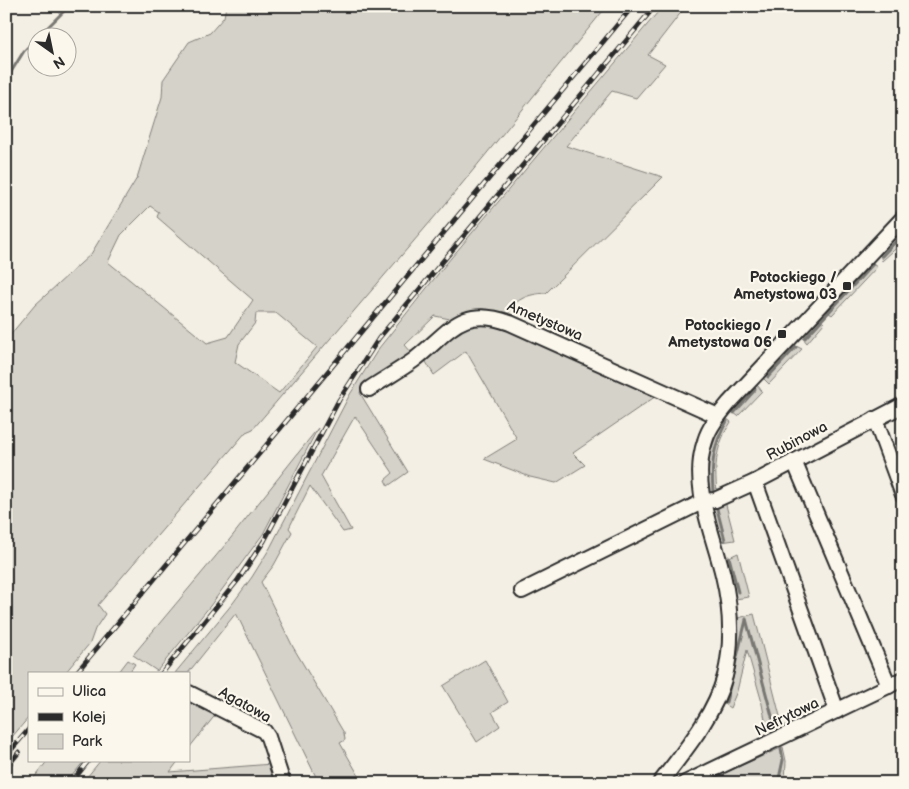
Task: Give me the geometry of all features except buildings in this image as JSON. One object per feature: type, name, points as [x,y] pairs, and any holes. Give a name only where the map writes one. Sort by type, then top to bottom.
[{"type":"street","points":[[665,782],[708,716],[725,677],[728,658],[730,635],[728,595],[700,480],[704,442],[718,416],[903,218]]},
{"type":"street","name":"Ametystowa","points":[[369,389],[414,360],[461,321],[484,316],[510,323],[718,416]]},
{"type":"street","name":"Rubinowa","points":[[522,591],[704,501],[724,497],[755,482],[794,460],[903,405]]},
{"type":"street","points":[[875,419],[903,495]]},
{"type":"street","points":[[794,460],[889,686]]},
{"type":"street","points":[[755,482],[837,711]]},
{"type":"street","name":"Nefrytowa","points":[[685,783],[903,679]]},
{"type":"street","name":"Agatowa","points":[[190,693],[264,730],[283,783]]},
{"type":"green space","points":[[226,6],[607,6],[443,207],[253,429],[246,432],[98,605],[105,614],[95,629],[90,643],[66,672],[28,672],[28,718],[6,744],[6,340],[35,305],[91,254],[137,178],[162,97],[163,80],[189,42],[210,33],[224,17]],"holes":[[[150,206],[159,212],[157,217],[253,300],[228,337],[207,343],[108,262],[121,235]],[[256,313],[276,313],[317,347],[279,393],[235,362],[239,344],[255,323]]]},
{"type":"green space","points":[[663,6],[686,6],[648,55],[665,64],[636,98],[612,91],[566,146],[663,177],[546,293],[527,296],[517,302],[507,317],[483,309],[450,319],[435,316],[405,345],[412,353],[362,388],[360,393],[408,472],[388,486],[385,480],[393,473],[355,416],[321,476],[351,530],[343,532],[310,486],[289,528],[292,532],[274,565],[261,582],[293,647],[344,733],[345,740],[340,743],[363,783],[319,783],[236,613],[189,672],[176,672],[252,577],[270,548],[349,396],[379,348],[446,264]]},
{"type":"green space","points":[[896,236],[903,242],[882,261],[879,252]]},
{"type":"green space","points":[[871,263],[877,267],[832,315],[825,310]]},
{"type":"green space","points":[[817,317],[824,323],[807,343],[802,337],[802,333]]},
{"type":"green space","points":[[462,323],[507,325],[659,394],[573,453],[585,465],[556,483],[530,477],[484,459],[517,439],[466,351],[434,375],[426,362],[428,353]]},
{"type":"green space","points":[[792,344],[802,349],[769,384],[763,378],[763,375]]},
{"type":"green space","points":[[757,385],[762,391],[738,416],[731,411],[752,386]]},
{"type":"green space","points":[[726,418],[731,422],[722,439],[717,456],[717,492],[710,494],[707,489],[710,452],[723,419]]},
{"type":"green space","points":[[318,428],[263,534],[210,606],[157,671],[133,655],[226,544]]},
{"type":"green space","points":[[725,501],[735,540],[721,542],[712,508]]},
{"type":"green space","points":[[738,553],[749,597],[735,599],[725,559]]},
{"type":"green space","points":[[754,614],[784,732],[769,740],[761,699],[747,650],[737,691],[730,708],[721,702],[734,655],[738,618]]},
{"type":"green space","points":[[128,660],[135,664],[130,672],[119,672]]},
{"type":"green space","points":[[485,660],[508,702],[492,712],[500,726],[477,742],[443,686]]},
{"type":"green space","points":[[190,700],[217,713],[190,747]]},
{"type":"green space","points":[[783,747],[786,761],[785,783],[702,783]]},
{"type":"green space","points":[[46,762],[83,762],[66,783],[30,783]]},
{"type":"green space","points":[[99,762],[178,762],[170,772],[272,764],[278,783],[82,783]]},
{"type":"waterway","points":[[6,80],[24,51],[69,6]]},
{"type":"waterway","points":[[882,256],[899,238]]},
{"type":"waterway","points":[[805,338],[873,264]]},
{"type":"waterway","points":[[768,377],[796,347]]},
{"type":"waterway","points":[[734,413],[755,390]]},
{"type":"waterway","points":[[713,492],[712,472],[714,455],[727,421]]},
{"type":"waterway","points":[[716,505],[725,540]]},
{"type":"waterway","points":[[729,557],[738,592]]},
{"type":"waterway","points":[[746,619],[776,731]]},
{"type":"waterway","points":[[726,702],[746,620]]},
{"type":"waterway","points":[[778,783],[783,760],[781,749]]},
{"type":"railway","points":[[77,672],[633,6]]},
{"type":"railway","points":[[163,672],[238,580],[264,541],[339,400],[379,338],[655,6]]},
{"type":"railway","points":[[6,756],[28,730]]},
{"type":"railway","points":[[6,768],[19,752]]},
{"type":"railway","points":[[71,783],[87,762]]},
{"type":"place","name":"Potockiego / Ametystowa 03","points":[[847,286]]},
{"type":"place","name":"Potockiego / Ametystowa 06","points":[[782,334]]}]
